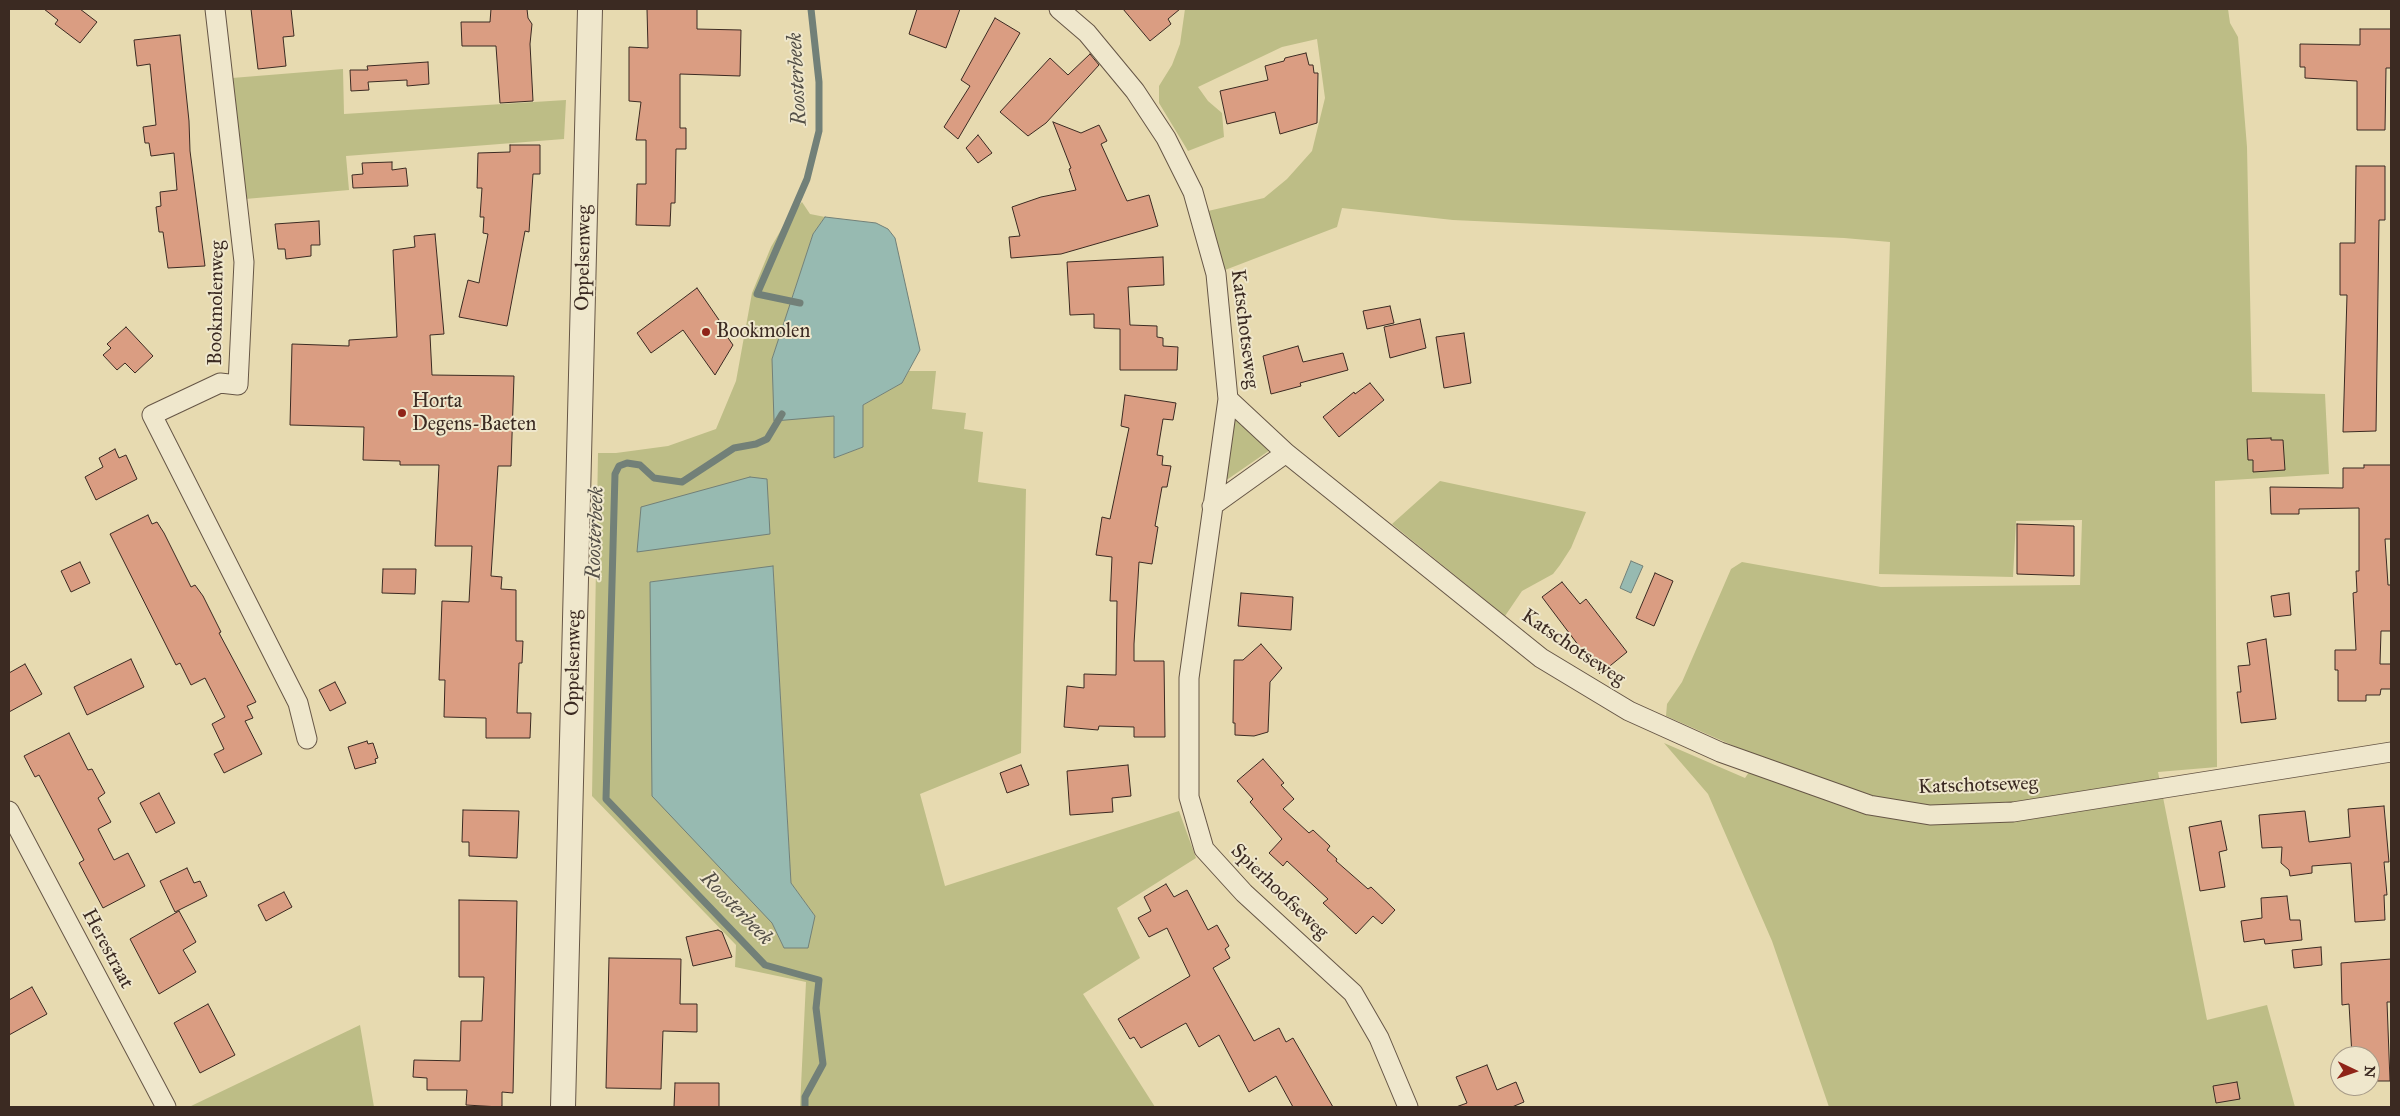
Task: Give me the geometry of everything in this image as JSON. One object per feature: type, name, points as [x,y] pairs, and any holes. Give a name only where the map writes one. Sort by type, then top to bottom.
[{"type":"street","name":"Bookmolenweg","points":[[215,9],[244,262],[238,385],[220,383],[152,415],[298,704],[307,739]]},
{"type":"street","name":"Oppelsenweg","points":[[563,1107],[590,9]]},
{"type":"street","name":"Katschotseweg","points":[[1059,9],[1087,32],[1136,91],[1166,138],[1193,192],[1216,274],[1228,398],[1286,453],[1541,658],[1629,711],[1720,752],[1869,805],[1930,815],[2013,812],[2391,752]]},
{"type":"street","name":"Spierhoofseweg","points":[[1228,398],[1189,678],[1189,797],[1204,849],[1244,893],[1353,993],[1379,1038],[1408,1107]]},
{"type":"street","points":[[1212,506],[1286,453]]},
{"type":"street","name":"Herestraat","points":[[9,811],[166,1107]]},
{"type":"green space","points":[[1185,9],[2228,9],[2230,23],[2238,37],[2247,147],[2252,392],[2325,394],[2329,474],[2215,481],[2217,767],[2158,772],[2207,1020],[2267,1005],[2295,1107],[1829,1107],[1772,941],[1708,794],[1664,743],[1745,778],[1759,757],[1666,716],[1667,704],[1682,682],[1731,569],[1742,562],[1881,587],[2080,585],[2082,520],[2016,521],[2013,577],[1879,574],[1890,242],[1844,238],[1453,220],[1342,208],[1337,227],[1225,270],[1208,211],[1264,198],[1287,179],[1312,151],[1325,98],[1317,39],[1282,47],[1198,87],[1208,101],[1222,113],[1224,137],[1188,151],[1159,103],[1159,86],[1172,65],[1180,44]]},
{"type":"green space","points":[[343,69],[344,114],[566,100],[564,139],[346,156],[349,190],[245,199],[232,78]]},
{"type":"green space","points":[[802,202],[810,214],[825,217],[813,234],[772,359],[834,416],[834,458],[863,447],[863,405],[902,383],[909,371],[936,371],[932,409],[966,413],[964,429],[983,432],[978,482],[1026,489],[1021,753],[920,794],[945,886],[1179,811],[1196,858],[1117,908],[1140,958],[1083,994],[1155,1107],[800,1107],[806,982],[735,967],[736,945],[592,796],[598,453],[616,453],[668,446],[716,429],[736,381],[752,293],[771,247],[788,218]],"holes":[[[773,567],[791,883],[815,916],[784,948],[772,923],[650,582]]]},
{"type":"green space","points":[[1235,418],[1270,450],[1228,479],[1225,479]]},
{"type":"green space","points":[[1440,481],[1586,512],[1571,548],[1553,574],[1522,591],[1505,616],[1392,524]]},
{"type":"green space","points":[[360,1025],[374,1107],[189,1107]]},
{"type":"water","points":[[825,217],[876,223],[888,229],[895,238],[920,350],[902,383],[863,405],[863,447],[834,458],[834,416],[774,421],[772,359],[813,234]]},
{"type":"water","points":[[750,477],[767,479],[770,534],[637,552],[641,507]]},
{"type":"water","points":[[1631,561],[1643,566],[1631,593],[1620,588]]},
{"type":"water","points":[[773,566],[791,883],[815,916],[808,948],[784,948],[772,923],[652,796],[650,582]]},
{"type":"building","points":[[44,9],[80,9],[97,22],[80,43],[55,24],[58,20]]},
{"type":"building","points":[[251,9],[291,9],[294,36],[283,37],[286,66],[258,69]]},
{"type":"building","points":[[491,9],[527,9],[528,18],[532,24],[530,44],[533,101],[500,103],[496,46],[462,46],[461,22],[490,22]]},
{"type":"building","points":[[647,9],[697,9],[697,29],[741,30],[740,76],[680,74],[680,128],[686,128],[686,149],[676,149],[675,203],[671,203],[670,226],[636,225],[637,184],[646,184],[646,140],[636,140],[641,102],[629,101],[629,47],[648,48]]},
{"type":"building","points":[[917,9],[960,9],[946,48],[909,34]]},
{"type":"building","points":[[1123,9],[1180,9],[1168,19],[1171,24],[1150,41]]},
{"type":"building","points":[[995,18],[1020,33],[958,139],[944,127],[970,86],[961,80]]},
{"type":"building","points":[[2360,29],[2391,29],[2391,68],[2386,68],[2385,130],[2357,130],[2357,81],[2305,78],[2305,67],[2300,67],[2300,44],[2360,45]]},
{"type":"building","points":[[180,35],[189,121],[190,151],[205,266],[168,268],[163,232],[159,232],[156,207],[161,206],[160,192],[177,190],[174,153],[151,156],[149,143],[145,143],[143,127],[156,125],[150,64],[137,66],[134,40]]},
{"type":"building","points":[[1306,53],[1309,65],[1313,65],[1314,73],[1318,73],[1317,123],[1280,134],[1275,112],[1227,124],[1220,91],[1268,80],[1265,66],[1284,61],[1285,58]]},
{"type":"building","points":[[1090,54],[1099,65],[1046,123],[1028,136],[1000,112],[1050,58],[1068,75]]},
{"type":"building","points":[[428,62],[429,84],[407,86],[407,80],[368,82],[369,90],[351,91],[350,70],[368,70],[367,66]]},
{"type":"building","points":[[1053,122],[1081,133],[1099,125],[1107,141],[1101,144],[1127,201],[1149,195],[1158,226],[1061,254],[1011,258],[1009,237],[1020,236],[1012,207],[1041,197],[1076,190],[1069,169],[1071,168]]},
{"type":"building","points":[[978,135],[992,153],[978,163],[966,148]]},
{"type":"building","points":[[510,145],[540,145],[540,174],[533,174],[529,232],[525,231],[507,326],[459,317],[468,280],[479,283],[488,234],[483,233],[484,217],[480,217],[482,188],[477,188],[478,153],[510,152]]},
{"type":"building","points":[[392,162],[392,170],[406,168],[408,186],[353,188],[352,175],[363,174],[362,163]]},
{"type":"building","points":[[2356,166],[2385,166],[2385,220],[2379,220],[2376,431],[2343,432],[2347,295],[2340,295],[2340,243],[2355,243]]},
{"type":"building","points":[[319,221],[320,245],[311,245],[311,256],[286,259],[285,249],[278,249],[275,224]]},
{"type":"building","points":[[435,234],[444,334],[430,335],[432,375],[514,376],[511,466],[498,466],[491,576],[502,577],[501,589],[516,590],[516,641],[523,641],[522,663],[519,663],[517,713],[531,713],[530,738],[486,738],[486,718],[444,717],[445,680],[439,680],[442,601],[469,602],[472,546],[435,546],[439,465],[400,465],[400,461],[363,460],[364,427],[290,425],[292,344],[349,346],[349,340],[397,337],[393,250],[415,247],[414,236]]},
{"type":"building","points":[[1163,257],[1164,285],[1128,287],[1130,325],[1157,326],[1157,337],[1163,338],[1163,346],[1178,347],[1177,370],[1120,370],[1120,329],[1094,328],[1094,314],[1070,315],[1067,262]]},
{"type":"building","name":"Bookmolen","points":[[697,288],[728,333],[726,335],[733,345],[715,375],[683,330],[651,353],[637,333]]},
{"type":"building","points":[[1390,306],[1394,323],[1367,329],[1363,311]]},
{"type":"building","points":[[1420,319],[1426,348],[1390,358],[1384,327]]},
{"type":"building","points":[[126,327],[153,356],[135,373],[125,363],[117,370],[103,355],[111,348],[107,344]]},
{"type":"building","points":[[1464,333],[1471,383],[1444,388],[1436,337]]},
{"type":"building","points":[[1298,346],[1303,362],[1343,353],[1348,370],[1300,383],[1301,386],[1271,394],[1263,356]]},
{"type":"building","points":[[1370,383],[1384,400],[1339,437],[1323,417],[1354,392],[1355,394]]},
{"type":"building","points":[[1125,395],[1176,403],[1173,420],[1163,419],[1157,455],[1163,456],[1162,465],[1171,466],[1167,487],[1162,487],[1155,526],[1158,527],[1152,564],[1139,562],[1134,644],[1134,661],[1164,661],[1165,737],[1134,737],[1134,727],[1099,726],[1098,730],[1064,727],[1067,686],[1084,688],[1084,674],[1116,675],[1117,601],[1110,601],[1112,557],[1096,555],[1102,517],[1110,519],[1129,428],[1121,426]]},
{"type":"building","points":[[2271,438],[2271,440],[2283,440],[2285,470],[2253,472],[2253,460],[2248,460],[2247,439]]},
{"type":"building","points":[[115,449],[119,458],[126,455],[137,479],[96,500],[85,477],[103,467],[99,458]]},
{"type":"building","points":[[2364,465],[2391,465],[2391,539],[2385,539],[2388,585],[2391,585],[2391,631],[2381,631],[2380,664],[2391,664],[2391,689],[2381,689],[2380,695],[2366,695],[2366,701],[2338,701],[2338,670],[2335,670],[2335,650],[2356,650],[2353,593],[2357,592],[2356,571],[2359,571],[2359,508],[2299,509],[2299,514],[2271,514],[2270,487],[2343,488],[2343,468],[2364,468]]},
{"type":"building","points":[[148,515],[152,524],[157,522],[164,533],[191,587],[195,585],[203,596],[221,632],[219,633],[256,702],[247,706],[253,718],[245,721],[262,754],[224,773],[214,754],[224,749],[212,724],[225,717],[205,678],[191,685],[180,663],[176,665],[110,534]]},
{"type":"building","points":[[2017,524],[2074,526],[2074,576],[2017,574]]},
{"type":"building","points":[[80,562],[90,583],[71,592],[61,571]]},
{"type":"building","points":[[383,569],[416,569],[415,594],[382,593]]},
{"type":"building","points":[[1655,573],[1673,581],[1654,626],[1636,618]]},
{"type":"building","points":[[1562,582],[1580,604],[1586,599],[1627,652],[1600,674],[1542,597]]},
{"type":"building","points":[[1241,593],[1293,597],[1291,630],[1238,626]]},
{"type":"building","points":[[2289,593],[2291,615],[2274,617],[2271,596]]},
{"type":"building","points":[[2266,639],[2276,719],[2241,723],[2237,692],[2241,692],[2238,666],[2250,665],[2247,643]]},
{"type":"building","points":[[1261,644],[1282,668],[1270,682],[1268,732],[1254,736],[1235,735],[1235,723],[1233,723],[1234,660],[1243,660]]},
{"type":"building","points":[[131,659],[144,687],[87,715],[74,687]]},
{"type":"building","points":[[25,664],[42,694],[9,712],[9,673]]},
{"type":"building","points":[[335,682],[346,703],[330,711],[319,690]]},
{"type":"building","points":[[69,733],[88,770],[92,769],[105,793],[98,798],[111,822],[98,829],[114,860],[128,853],[145,886],[103,908],[79,863],[84,860],[39,775],[35,777],[24,756]]},
{"type":"building","points":[[367,741],[368,744],[373,743],[378,758],[375,759],[376,763],[355,769],[348,747]]},
{"type":"building","points":[[1263,759],[1284,783],[1281,785],[1294,799],[1283,809],[1309,833],[1313,830],[1330,846],[1327,850],[1337,859],[1336,861],[1368,889],[1371,887],[1395,910],[1382,924],[1373,916],[1356,934],[1323,903],[1328,899],[1287,861],[1283,866],[1269,853],[1282,839],[1250,802],[1253,799],[1237,781]]},
{"type":"building","points":[[1021,765],[1029,785],[1007,793],[1000,773]]},
{"type":"building","points":[[1128,765],[1131,796],[1112,798],[1113,812],[1070,815],[1067,771]]},
{"type":"building","points":[[159,793],[175,823],[156,833],[140,803]]},
{"type":"building","points":[[2384,806],[2389,862],[2384,862],[2387,895],[2384,895],[2385,920],[2355,922],[2351,863],[2312,866],[2312,873],[2290,876],[2289,870],[2281,863],[2282,847],[2262,848],[2259,815],[2305,811],[2309,842],[2350,837],[2348,809]]},
{"type":"building","points":[[463,810],[519,811],[517,858],[469,856],[469,842],[462,842]]},
{"type":"building","points":[[2221,821],[2227,850],[2219,852],[2225,887],[2200,891],[2189,827]]},
{"type":"building","points":[[187,868],[194,883],[200,881],[207,896],[175,912],[160,881]]},
{"type":"building","points":[[1166,884],[1174,897],[1187,890],[1208,930],[1217,925],[1229,946],[1225,949],[1230,958],[1213,968],[1254,1041],[1279,1028],[1286,1042],[1293,1038],[1333,1107],[1293,1107],[1276,1076],[1249,1092],[1219,1035],[1199,1047],[1186,1023],[1141,1048],[1134,1037],[1130,1039],[1118,1019],[1190,976],[1167,928],[1149,937],[1138,918],[1151,911],[1144,897]]},
{"type":"building","points":[[284,892],[292,907],[266,921],[258,905]]},
{"type":"building","points":[[2287,896],[2290,920],[2300,920],[2302,940],[2265,944],[2264,939],[2244,942],[2241,921],[2262,918],[2261,898]]},
{"type":"building","points":[[459,900],[517,901],[513,1093],[502,1092],[502,1106],[500,1107],[466,1105],[467,1090],[427,1090],[427,1078],[413,1077],[414,1060],[460,1061],[461,1021],[482,1021],[484,977],[459,977]]},
{"type":"building","points":[[179,911],[196,942],[183,950],[196,972],[159,994],[130,939]]},
{"type":"building","points":[[718,930],[722,932],[732,957],[693,966],[686,937]]},
{"type":"building","points":[[2321,947],[2322,965],[2294,968],[2292,950]]},
{"type":"building","points":[[609,958],[681,959],[680,1004],[697,1004],[697,1032],[663,1031],[661,1089],[606,1088]]},
{"type":"building","points":[[2391,959],[2391,1002],[2387,1002],[2390,1081],[2380,1081],[2380,1046],[2351,1046],[2349,1004],[2342,1005],[2341,963]]},
{"type":"building","points":[[32,987],[47,1014],[9,1035],[9,1000]]},
{"type":"building","points":[[208,1004],[235,1055],[200,1073],[174,1023]]},
{"type":"building","points":[[1487,1065],[1497,1090],[1516,1082],[1524,1102],[1512,1107],[1456,1107],[1467,1103],[1456,1077]]},
{"type":"building","points":[[2237,1082],[2240,1099],[2216,1103],[2213,1086]]},
{"type":"building","points":[[675,1083],[719,1083],[719,1107],[674,1107]]},
{"type":"waterway","name":"Roosterbeek","points":[[800,303],[757,294],[807,179],[819,131],[819,82],[811,9]]},
{"type":"waterway","name":"Roosterbeek","points":[[782,414],[767,439],[756,444],[734,448],[682,482],[654,478],[640,465],[627,463],[619,466],[615,474],[606,799],[765,965],[819,980],[816,1008],[823,1064],[805,1097],[805,1107]]},
{"type":"place","name":"Bookmolen","points":[[706,332]]},
{"type":"place","name":"Horta Degens-Baeten","points":[[402,413]]}]
